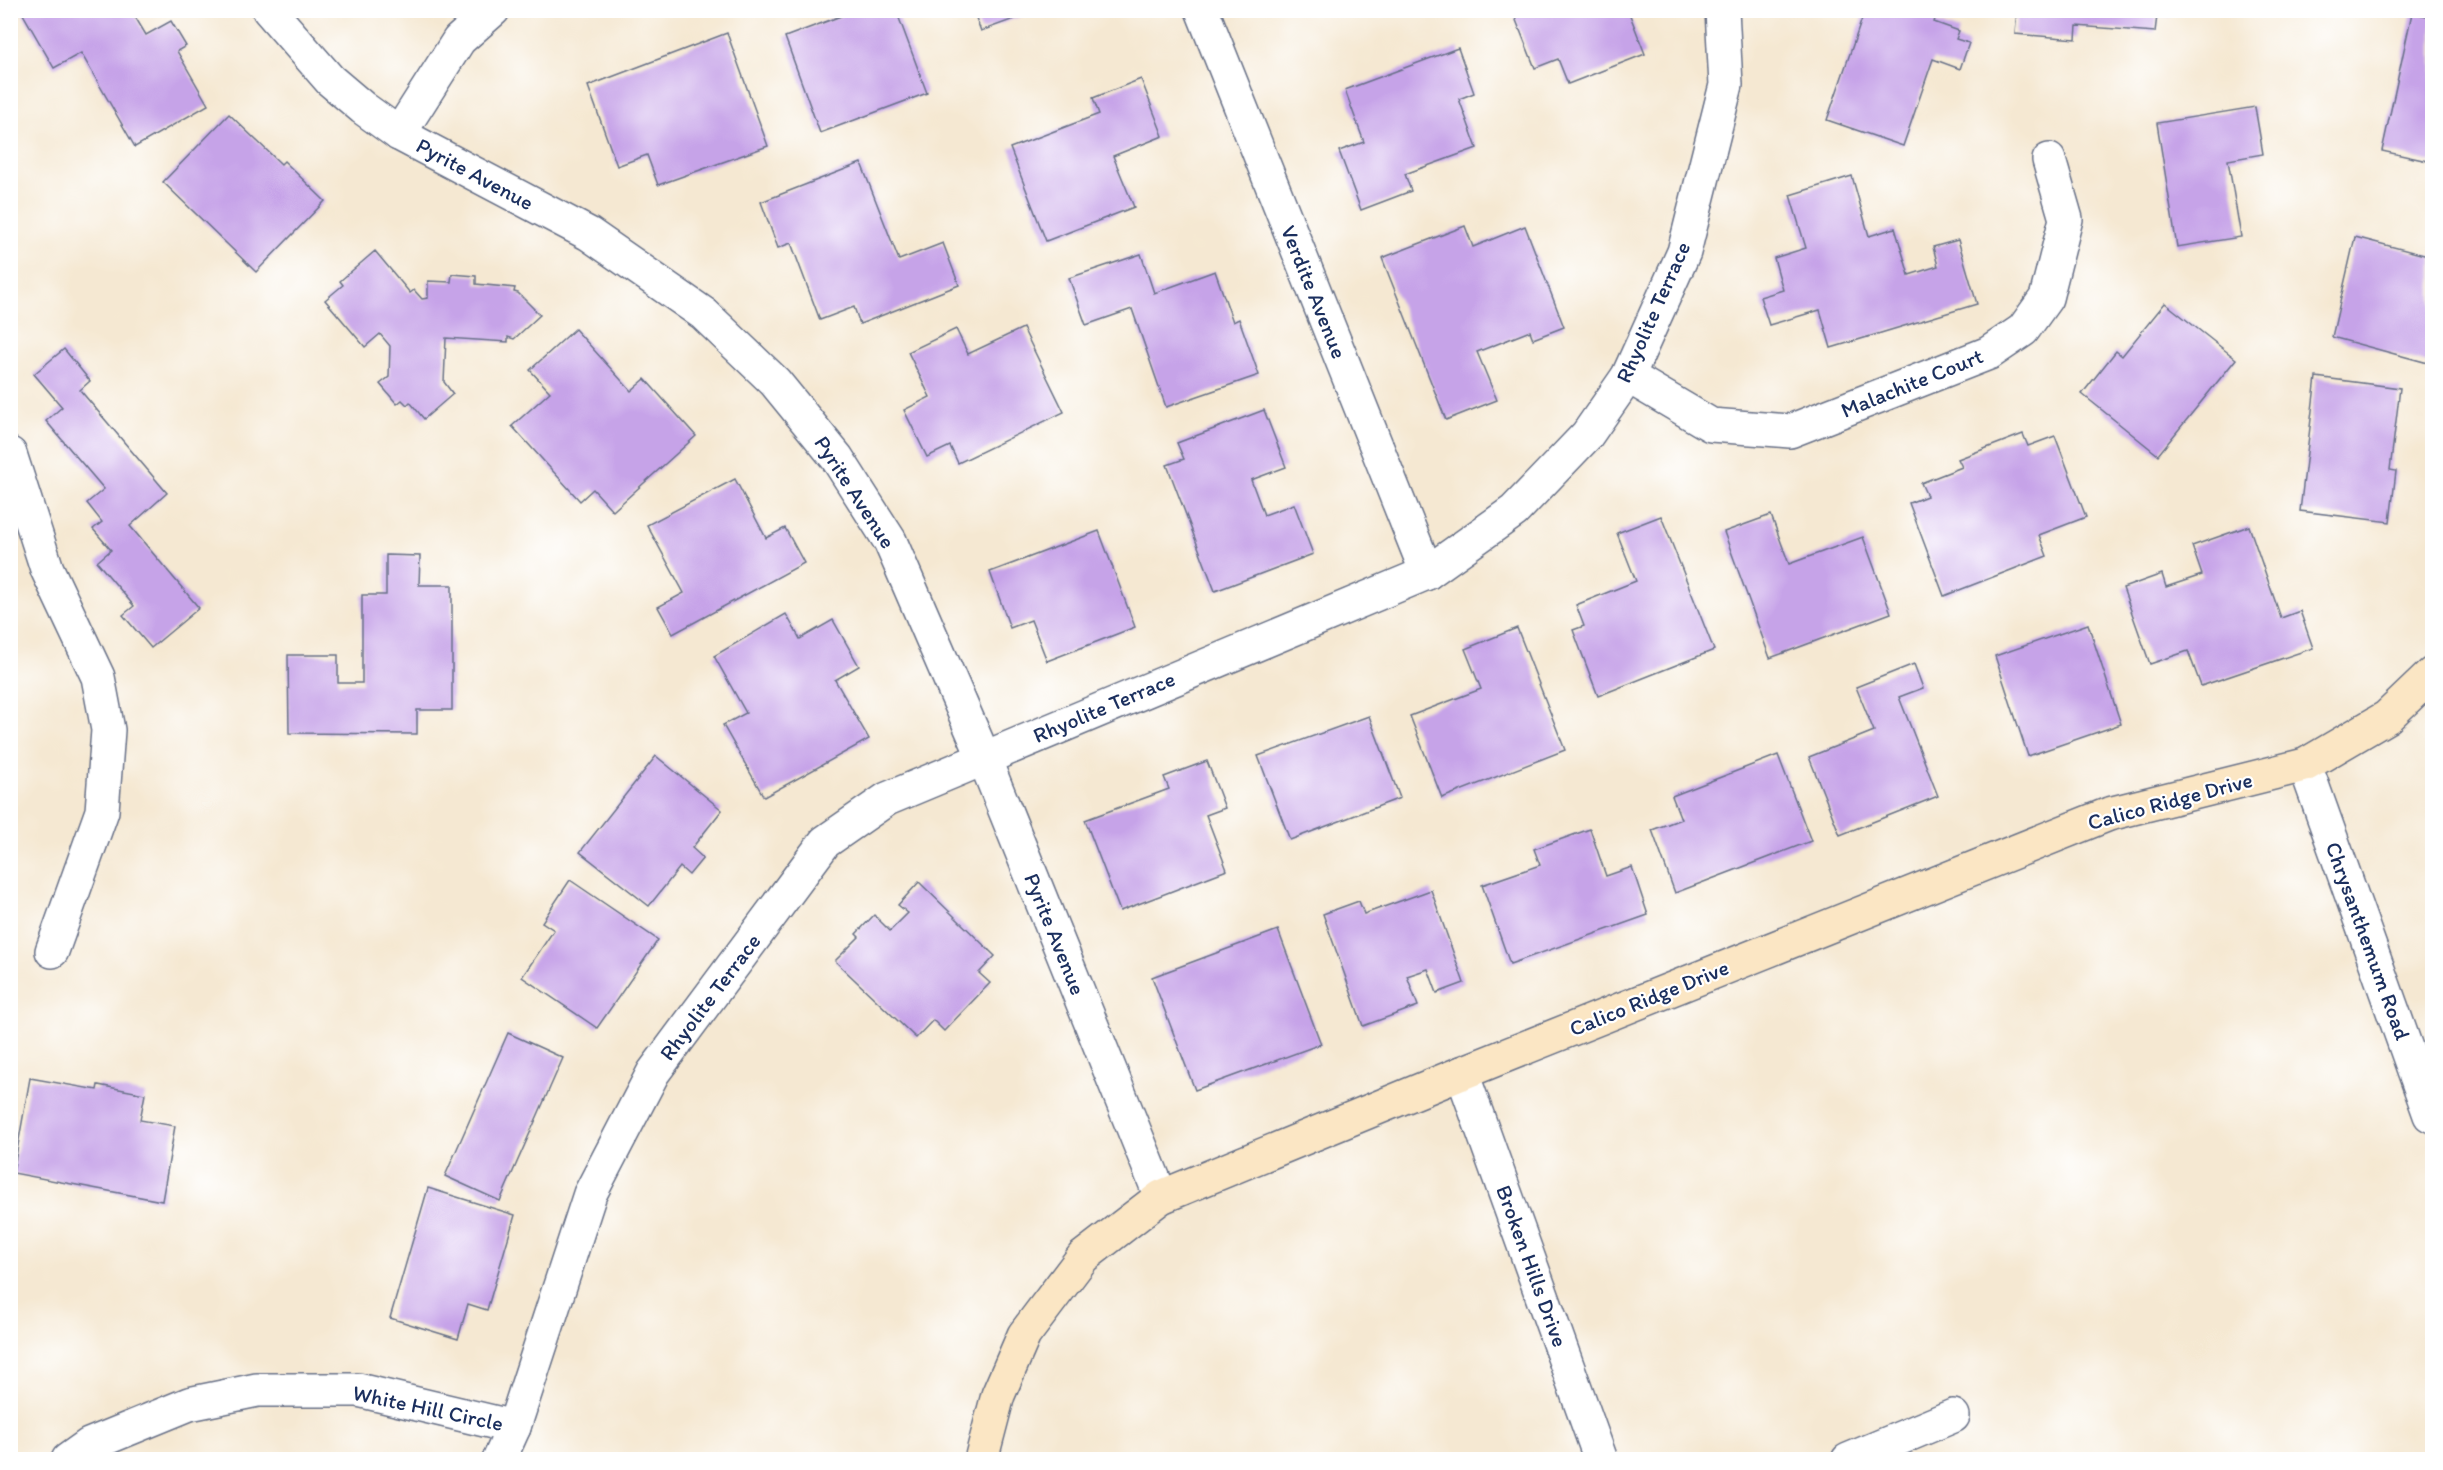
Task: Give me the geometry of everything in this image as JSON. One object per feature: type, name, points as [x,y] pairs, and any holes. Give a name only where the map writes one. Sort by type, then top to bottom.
[{"type":"street","name":"Pyrite Avenue","points":[[269,10],[330,80],[399,134],[589,234],[704,314],[775,382],[837,458],[890,540],[984,758],[1161,1197]]},
{"type":"street","points":[[399,134],[459,40],[493,10]]},
{"type":"street","name":"Verdite Avenue","points":[[1202,10],[1427,573]]},
{"type":"street","name":"Rhyolite Terrace","points":[[499,1460],[514,1427],[590,1194],[653,1073],[825,842],[887,799],[1427,573],[1514,512],[1587,435],[1628,376],[1683,252],[1726,85],[1722,10]]},
{"type":"street","name":"Malachite Court","points":[[1628,376],[1711,424],[1790,431],[1989,353],[2023,330],[2046,298],[2066,219],[2049,160]]},
{"type":"street","points":[[10,454],[47,569],[98,677],[108,730],[102,811],[52,951]]},
{"type":"street","name":"Calico Ridge Drive","points":[[981,1460],[998,1395],[1024,1335],[1083,1257],[1161,1197],[1462,1073],[2109,814],[2305,765],[2388,717],[2433,674]]},
{"type":"street","name":"Chrysanthemum Road","points":[[2305,765],[2430,1115],[2433,1116]]},
{"type":"street","name":"Broken Hills Drive","points":[[1462,1073],[1601,1460]]},
{"type":"street","name":"White Hill Circle","points":[[68,1460],[89,1445],[189,1404],[257,1390],[358,1390],[514,1427]]},
{"type":"street","points":[[1848,1460],[1953,1416]]},
{"type":"building","points":[[30,10],[131,10],[146,35],[171,21],[186,46],[177,51],[208,105],[135,147],[81,53],[54,68],[23,14]]},
{"type":"building","points":[[839,10],[896,10],[927,93],[820,133],[785,37],[841,16]]},
{"type":"building","points":[[973,10],[1036,10],[1036,11],[981,31]]},
{"type":"building","points":[[1512,10],[1628,10],[1645,54],[1568,84],[1558,59],[1535,68]]},
{"type":"building","points":[[1865,10],[1938,10],[1934,22],[1959,31],[1956,39],[1969,43],[1960,69],[1933,59],[1903,146],[1827,120]]},
{"type":"building","points":[[2017,10],[2171,10],[2171,17],[2157,16],[2155,32],[2077,26],[2076,39],[2015,34]]},
{"type":"building","points":[[2412,13],[2432,17],[2432,162],[2382,151]]},
{"type":"building","points":[[727,33],[768,146],[658,185],[647,155],[617,166],[588,86]]},
{"type":"building","points":[[1458,48],[1474,93],[1459,99],[1477,148],[1405,174],[1411,191],[1361,210],[1339,151],[1364,142],[1345,90]]},
{"type":"building","points":[[1141,79],[1163,136],[1113,156],[1134,207],[1046,241],[1010,148],[1099,114],[1093,98]]},
{"type":"building","points":[[2255,107],[2263,154],[2228,160],[2241,237],[2177,247],[2157,123]]},
{"type":"building","points":[[229,114],[281,164],[284,161],[325,201],[256,272],[163,182]]},
{"type":"building","points":[[861,163],[899,260],[943,243],[959,285],[860,324],[854,307],[820,320],[791,243],[778,248],[761,202]]},
{"type":"building","points":[[1852,176],[1869,236],[1895,228],[1909,275],[1938,266],[1933,247],[1958,240],[1977,304],[1831,348],[1820,310],[1769,325],[1760,297],[1783,290],[1774,258],[1806,248],[1790,195]]},
{"type":"building","points":[[1465,226],[1473,247],[1525,226],[1564,327],[1533,339],[1530,331],[1477,352],[1497,400],[1446,420],[1382,258]]},
{"type":"building","points":[[2355,237],[2432,257],[2432,345],[2428,363],[2332,337]]},
{"type":"building","points":[[375,251],[410,293],[414,290],[422,299],[428,298],[428,281],[451,282],[452,274],[476,276],[476,284],[515,288],[514,292],[518,293],[540,315],[514,339],[508,337],[508,342],[446,338],[444,382],[453,394],[424,419],[410,402],[407,405],[402,400],[397,404],[380,384],[389,377],[390,346],[380,334],[365,347],[325,300],[343,285],[340,281]]},
{"type":"building","points":[[1141,254],[1154,293],[1215,271],[1233,322],[1239,319],[1259,375],[1166,407],[1132,309],[1086,325],[1069,278]]},
{"type":"building","points":[[2165,303],[2236,359],[2158,455],[2082,394],[2116,351],[2122,356]]},
{"type":"building","points":[[1023,328],[1064,412],[958,463],[950,446],[927,457],[904,410],[930,397],[908,352],[956,329],[968,354]]},
{"type":"building","points":[[575,329],[631,391],[645,379],[696,436],[613,511],[593,489],[580,501],[512,426],[550,392],[530,370]]},
{"type":"building","points":[[64,349],[90,381],[80,390],[167,493],[130,526],[199,608],[151,648],[123,615],[134,606],[97,562],[111,550],[93,529],[102,522],[87,503],[104,489],[46,421],[62,407],[34,374]]},
{"type":"building","points":[[2316,377],[2400,388],[2390,470],[2396,471],[2390,522],[2300,511]]},
{"type":"building","points":[[1264,410],[1286,467],[1251,480],[1264,515],[1294,504],[1313,554],[1215,591],[1167,465],[1184,459],[1177,443]]},
{"type":"building","points":[[2023,434],[2028,446],[2055,436],[2086,517],[2039,535],[2047,556],[1944,596],[1909,503],[1927,496],[1921,483],[1962,467],[1958,459]]},
{"type":"building","points":[[735,479],[766,538],[785,528],[804,563],[673,634],[658,607],[684,593],[647,525]]},
{"type":"building","points":[[1771,515],[1789,564],[1863,537],[1891,613],[1770,658],[1724,532]]},
{"type":"building","points":[[1661,516],[1714,650],[1598,696],[1573,630],[1584,626],[1576,605],[1636,581],[1617,533]]},
{"type":"building","points":[[2249,526],[2281,618],[2300,611],[2313,648],[2201,686],[2188,651],[2150,664],[2123,588],[2162,574],[2166,587],[2202,575],[2192,546]]},
{"type":"building","points":[[1099,531],[1135,627],[1047,661],[1031,620],[1010,628],[990,572]]},
{"type":"building","points":[[386,555],[420,556],[419,585],[452,585],[452,710],[417,710],[417,734],[289,733],[288,655],[338,655],[338,683],[362,683],[362,595],[386,595]]},
{"type":"building","points":[[786,614],[800,639],[833,620],[859,666],[835,680],[869,739],[764,797],[723,725],[746,713],[714,656]]},
{"type":"building","points":[[2088,624],[2121,724],[2028,756],[1995,656]]},
{"type":"building","points":[[1517,628],[1565,750],[1442,798],[1410,716],[1481,689],[1465,649]]},
{"type":"building","points":[[1914,664],[1923,688],[1899,697],[1938,796],[1840,835],[1809,757],[1874,731],[1856,687]]},
{"type":"building","points":[[1369,716],[1400,798],[1290,840],[1258,756]]},
{"type":"building","points":[[1778,755],[1811,841],[1675,893],[1652,830],[1681,819],[1672,796]]},
{"type":"building","points":[[656,756],[722,810],[692,848],[703,858],[689,875],[680,867],[649,906],[580,852]]},
{"type":"building","points":[[1207,761],[1225,808],[1206,815],[1227,870],[1120,911],[1085,820],[1169,789],[1164,777]]},
{"type":"building","points":[[1590,829],[1606,876],[1632,867],[1648,915],[1510,964],[1482,885],[1540,865],[1534,849]]},
{"type":"building","points":[[570,880],[658,940],[597,1028],[522,977],[554,930],[542,922]]},
{"type":"building","points":[[919,882],[995,956],[979,973],[990,983],[944,1031],[933,1020],[916,1038],[835,961],[859,937],[856,934],[874,915],[890,931],[908,913],[898,905]]},
{"type":"building","points":[[1431,890],[1464,983],[1437,993],[1428,969],[1407,976],[1418,1006],[1363,1026],[1323,914],[1359,901],[1364,914]]},
{"type":"building","points":[[1278,930],[1321,1044],[1195,1090],[1152,977]]},
{"type":"building","points":[[508,1033],[563,1058],[500,1201],[445,1176]]},
{"type":"building","points":[[30,1078],[97,1090],[98,1085],[145,1094],[140,1120],[175,1126],[162,1201],[13,1173]]},
{"type":"building","points":[[428,1188],[515,1215],[487,1310],[468,1304],[458,1339],[390,1318]]}]
